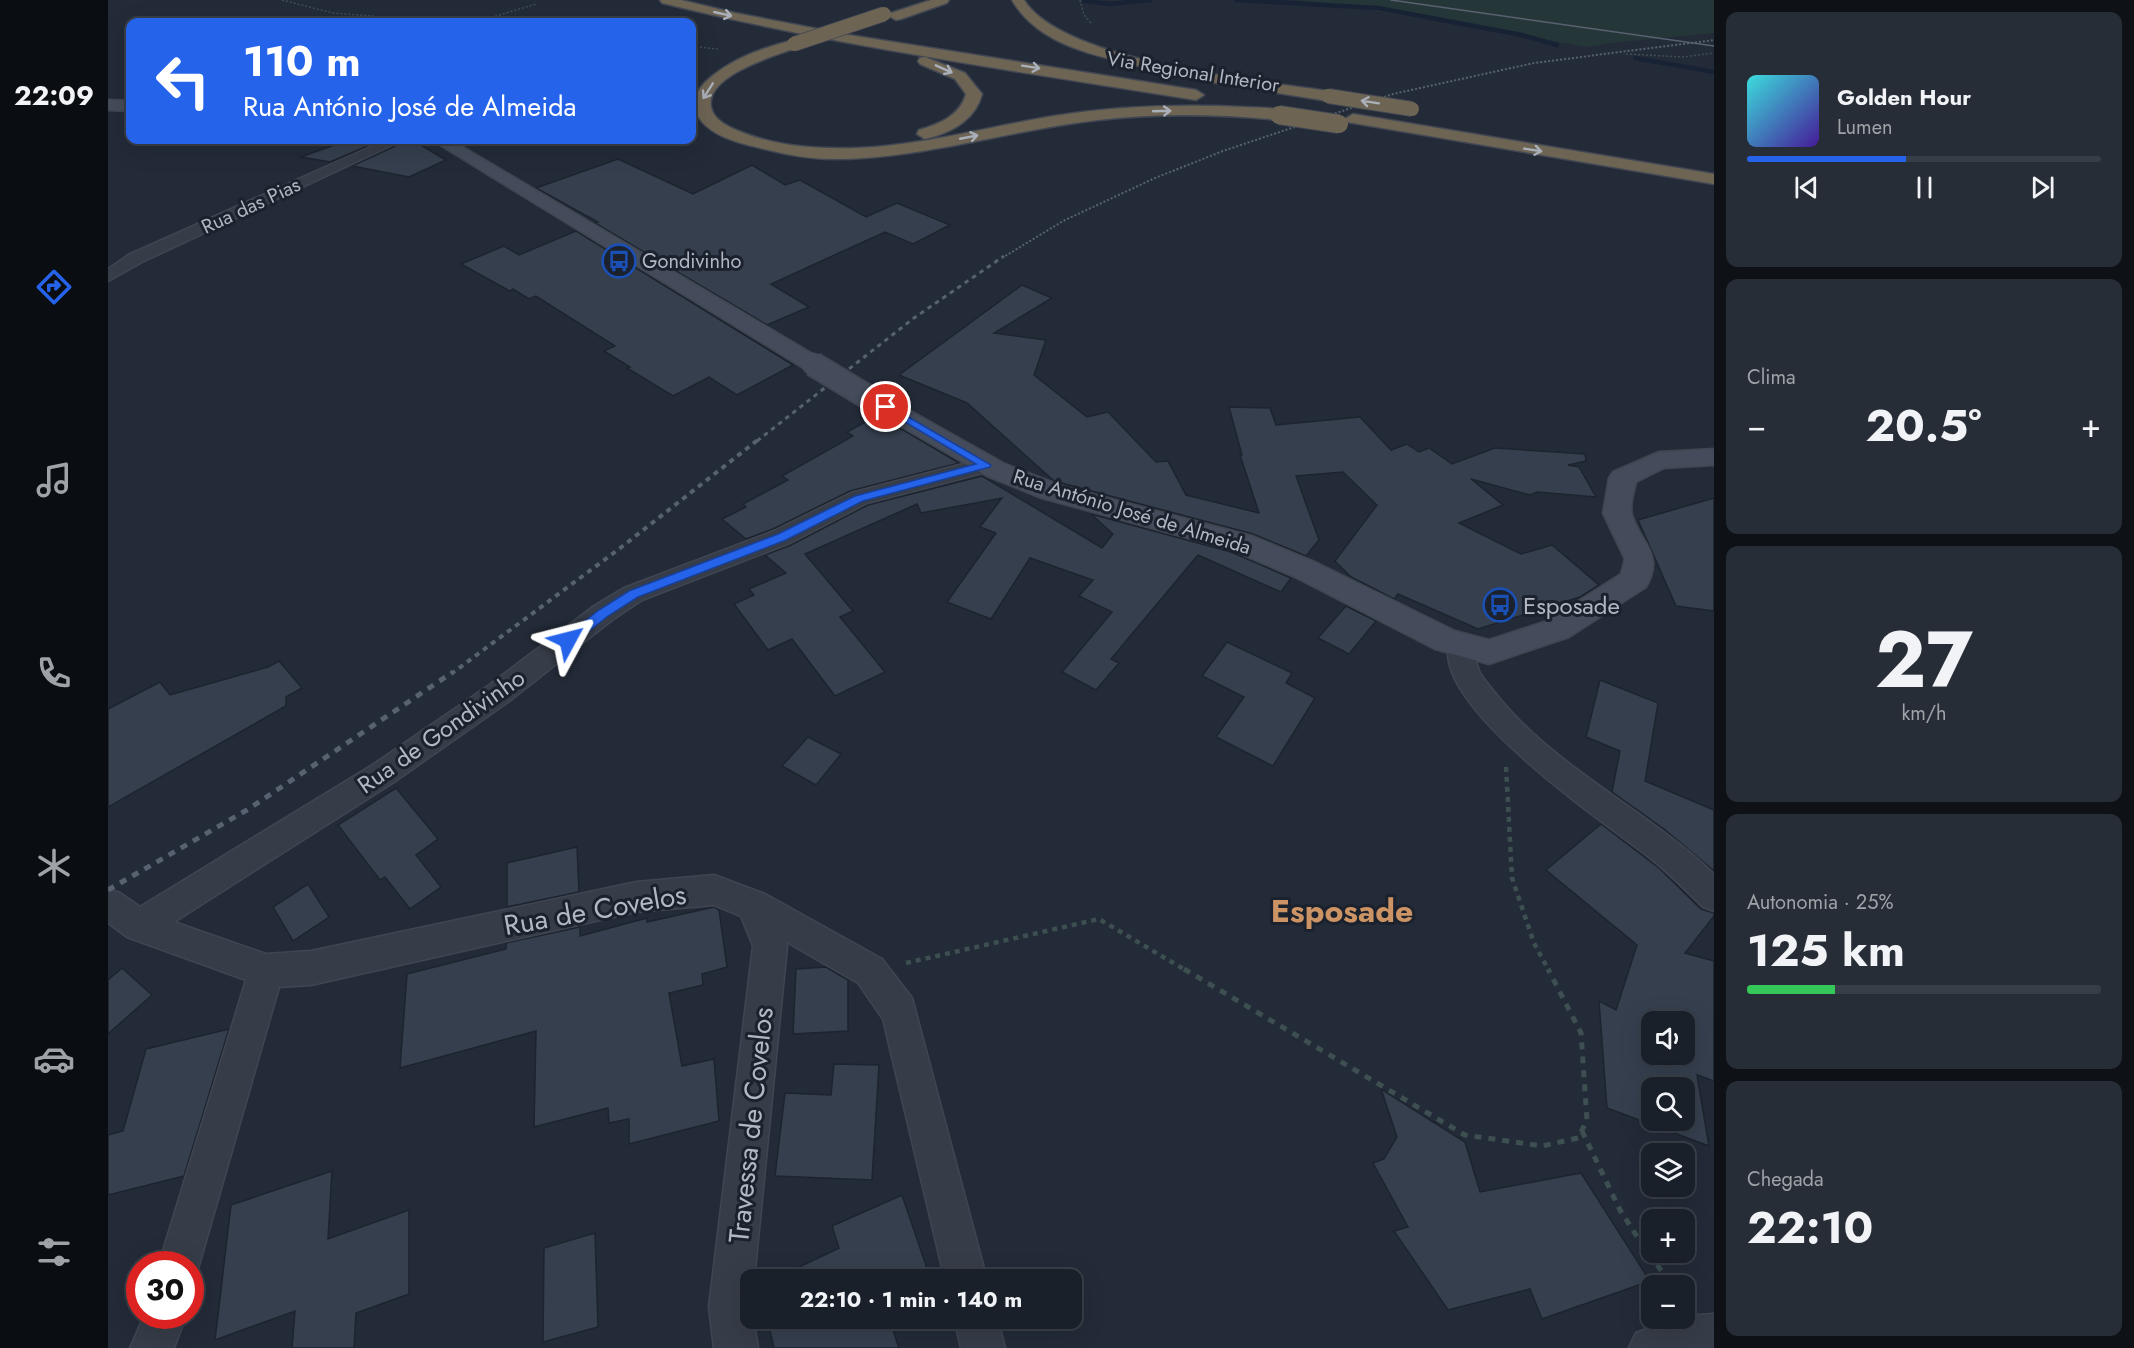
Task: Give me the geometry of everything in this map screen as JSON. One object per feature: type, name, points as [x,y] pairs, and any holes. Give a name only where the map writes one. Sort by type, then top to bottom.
[{"type":"highway","name":"Via Regional Interior","points":[[666,0],[849,39],[1296,110],[1346,121]]},
{"type":"highway","points":[[890,15],[925,0]]},
{"type":"highway","points":[[943,0],[890,15],[740,65],[714,82],[703,98],[702,109],[709,119],[721,129],[735,136],[772,147],[827,153],[856,153],[916,147],[1059,120],[1119,113],[1197,110],[1346,121],[1714,179]]},
{"type":"highway","points":[[1018,0],[1030,18],[1066,39],[1102,52],[1216,79]]},
{"type":"highway","points":[[828,18],[901,31]]},
{"type":"highway","points":[[727,116],[752,130],[784,140],[853,145],[908,138],[935,131],[965,114],[973,103],[974,94],[960,76],[910,56],[849,39]]},
{"type":"highway","points":[[722,98],[726,89],[736,78],[800,45]]},
{"type":"highway","name":"Via Regional Interior","points":[[1073,58],[1418,110]]},
{"type":"main road","points":[[108,105],[126,106]]},
{"type":"main road","name":"Rua António José de Almeida","points":[[447,144],[704,296],[866,396],[986,465],[1052,492],[1242,543],[1306,570],[1446,641],[1489,652],[1558,629],[1635,580],[1640,560],[1617,513],[1623,478],[1659,460],[1714,457]]},
{"type":"street","name":"Rua das Pias","points":[[108,276],[136,258],[387,144]]},
{"type":"street","name":"Rua de Gondivinho","points":[[139,926],[384,773],[498,694],[603,613],[633,594],[782,537],[859,498],[986,465]]},
{"type":"street","points":[[1461,645],[1463,664],[1472,682],[1504,723],[1533,753],[1708,882]]},
{"type":"street","name":"Rua de Covelos","points":[[266,971],[311,968],[636,897],[714,890],[753,905],[870,971],[899,1011],[963,1269]]},
{"type":"street","points":[[108,904],[139,926],[266,971],[184,1251]]},
{"type":"street","name":"Travessa de Covelos","points":[[736,1348],[730,1307],[770,946],[753,905]]},
{"type":"street","points":[[152,1348],[160,1329]]},
{"type":"street","points":[[978,1329],[983,1348]]},
{"type":"street","points":[[1651,1348],[1685,1338],[1714,1336]]},
{"type":"path","points":[[282,0],[332,13],[381,18]]},
{"type":"path","points":[[489,18],[536,4]]},
{"type":"path","points":[[696,46],[717,49]]},
{"type":"path","points":[[1626,54],[1683,57],[1714,53]]},
{"type":"path","points":[[870,971],[1099,919],[1465,1135],[1542,1146],[1578,1138],[1587,1120],[1581,1033],[1534,943],[1512,878],[1504,723]]},
{"type":"path","points":[[1582,1131],[1620,1210],[1665,1275]]},
{"type":"shaded area","points":[[1297,0],[1714,0],[1714,33],[1588,47],[1336,4]]},
{"type":"building","points":[[337,144],[373,144],[330,162],[301,157]]},
{"type":"building","points":[[400,144],[419,144],[446,160],[409,177],[352,166]]},
{"type":"building","points":[[618,159],[693,194],[752,165],[785,185],[800,180],[866,217],[897,203],[950,225],[913,244],[885,232],[771,284],[809,307],[767,325],[595,223],[598,222],[536,188]]},
{"type":"building","points":[[576,231],[793,365],[737,395],[709,377],[673,396],[604,351],[615,346],[536,296],[529,299],[513,289],[510,291],[461,264],[504,246],[519,255]]},
{"type":"building","points":[[1022,285],[1052,298],[994,333],[1046,340],[1034,375],[1087,417],[1108,412],[1156,462],[1168,461],[1186,495],[1259,513],[1240,455],[1242,455],[1229,407],[1270,408],[1276,425],[1360,417],[1391,450],[1407,444],[1419,452],[1429,448],[1452,464],[1495,448],[1585,454],[1586,461],[1568,465],[1579,467],[1596,497],[1537,492],[1530,495],[1471,479],[1503,505],[1459,523],[1521,554],[1552,545],[1599,585],[1580,597],[1478,629],[1398,594],[1394,599],[1351,577],[1335,561],[1377,505],[1343,472],[1296,476],[1319,540],[1306,556],[1253,534],[1054,481],[967,403],[899,375]]},
{"type":"building","points":[[878,415],[959,463],[850,491],[773,529],[746,539],[722,519],[746,507],[743,504],[788,480],[782,476],[853,436],[847,432]]},
{"type":"building","points":[[982,476],[1102,548],[1113,534],[1091,514],[1231,552],[1291,578],[1281,592],[1198,555],[1111,659],[1119,663],[1096,690],[1062,672],[1112,612],[1079,596],[1093,580],[1030,558],[991,619],[947,602],[996,533],[980,527],[1002,498],[921,513],[917,504],[805,554],[853,611],[840,617],[885,672],[835,696],[792,639],[768,650],[734,604],[754,595],[749,589],[786,573],[765,555],[791,545],[868,505]]},
{"type":"building","points":[[1714,498],[1714,611],[1676,606],[1638,520]]},
{"type":"building","points":[[1346,606],[1376,621],[1349,654],[1318,638]]},
{"type":"building","points":[[1227,642],[1292,673],[1286,683],[1315,698],[1273,766],[1216,737],[1244,697],[1202,676]]},
{"type":"building","points":[[279,661],[302,688],[286,697],[286,706],[108,807],[108,709],[160,682],[170,695],[268,667]]},
{"type":"building","points":[[1600,680],[1658,703],[1645,781],[1714,810],[1714,871],[1664,829],[1612,792],[1620,751],[1586,737]]},
{"type":"building","points":[[808,737],[841,754],[816,785],[782,766]]},
{"type":"building","points":[[396,788],[438,839],[416,855],[441,887],[410,909],[385,877],[380,880],[338,825]]},
{"type":"building","points":[[1601,824],[1659,868],[1701,909],[1714,913],[1685,953],[1714,961],[1714,1081],[1697,1075],[1709,1146],[1669,1131],[1695,1131],[1695,1077],[1641,1077],[1641,1121],[1607,1108],[1599,1001],[1616,1010],[1637,945],[1546,870]]},
{"type":"building","points":[[577,847],[579,892],[507,907],[507,863]]},
{"type":"building","points":[[308,884],[329,917],[293,941],[273,907]]},
{"type":"building","points":[[714,907],[719,910],[727,967],[702,974],[703,985],[669,993],[682,1066],[714,1059],[719,1121],[629,1144],[629,1119],[609,1123],[608,1108],[534,1127],[536,1031],[400,1068],[407,974],[506,949],[506,943],[580,927],[580,936],[647,918],[647,922]]},
{"type":"building","points":[[826,967],[848,980],[848,1031],[793,1034],[796,969]]},
{"type":"building","points":[[122,968],[152,995],[108,1034],[108,980]]},
{"type":"building","points":[[229,1029],[184,1176],[108,1195],[108,1135],[123,1131],[146,1049]]},
{"type":"building","points":[[834,1064],[879,1065],[872,1180],[775,1176],[785,1093],[831,1095]]},
{"type":"building","points":[[1381,1089],[1465,1142],[1480,1192],[1581,1173],[1646,1275],[1641,1275],[1641,1284],[1542,1319],[1530,1289],[1448,1310],[1394,1231],[1408,1227],[1373,1163],[1384,1159],[1397,1137]]},
{"type":"building","points":[[332,1171],[328,1239],[409,1210],[409,1294],[356,1313],[354,1348],[292,1348],[295,1311],[215,1340],[231,1205]]},
{"type":"building","points":[[902,1195],[927,1269],[795,1269],[839,1248],[832,1226]]},
{"type":"building","points":[[595,1233],[598,1327],[543,1342],[544,1248]]},
{"type":"building","points":[[770,1329],[893,1329],[899,1348],[774,1348]]},
{"type":"waterway","points":[[1084,1],[1111,4],[1150,0]]},
{"type":"waterway","points":[[1236,0],[1378,8],[1522,35],[1557,45]]},
{"type":"waterway","points":[[1635,58],[1714,72]]},
{"type":"tram line","points":[[1391,0],[1714,46]]},
{"type":"railway","points":[[1002,258],[1063,221],[1155,178],[1223,151],[1393,94],[1534,63],[1714,40]]},
{"type":"railway","points":[[757,441],[914,318],[1004,256]]},
{"type":"railway","points":[[451,674],[619,549],[759,439]]},
{"type":"railway","points":[[108,890],[247,810],[453,672]]},
{"type":"place","name":"Gondivinho","points":[[619,261]]},
{"type":"place","name":"Esposade","points":[[1500,605]]},
{"type":"district","name":"Esposade","points":[[1342,911]]},
{"type":"route","points":[[568,640],[603,613],[633,594],[782,537],[859,498],[986,465],[886,407]]}]
